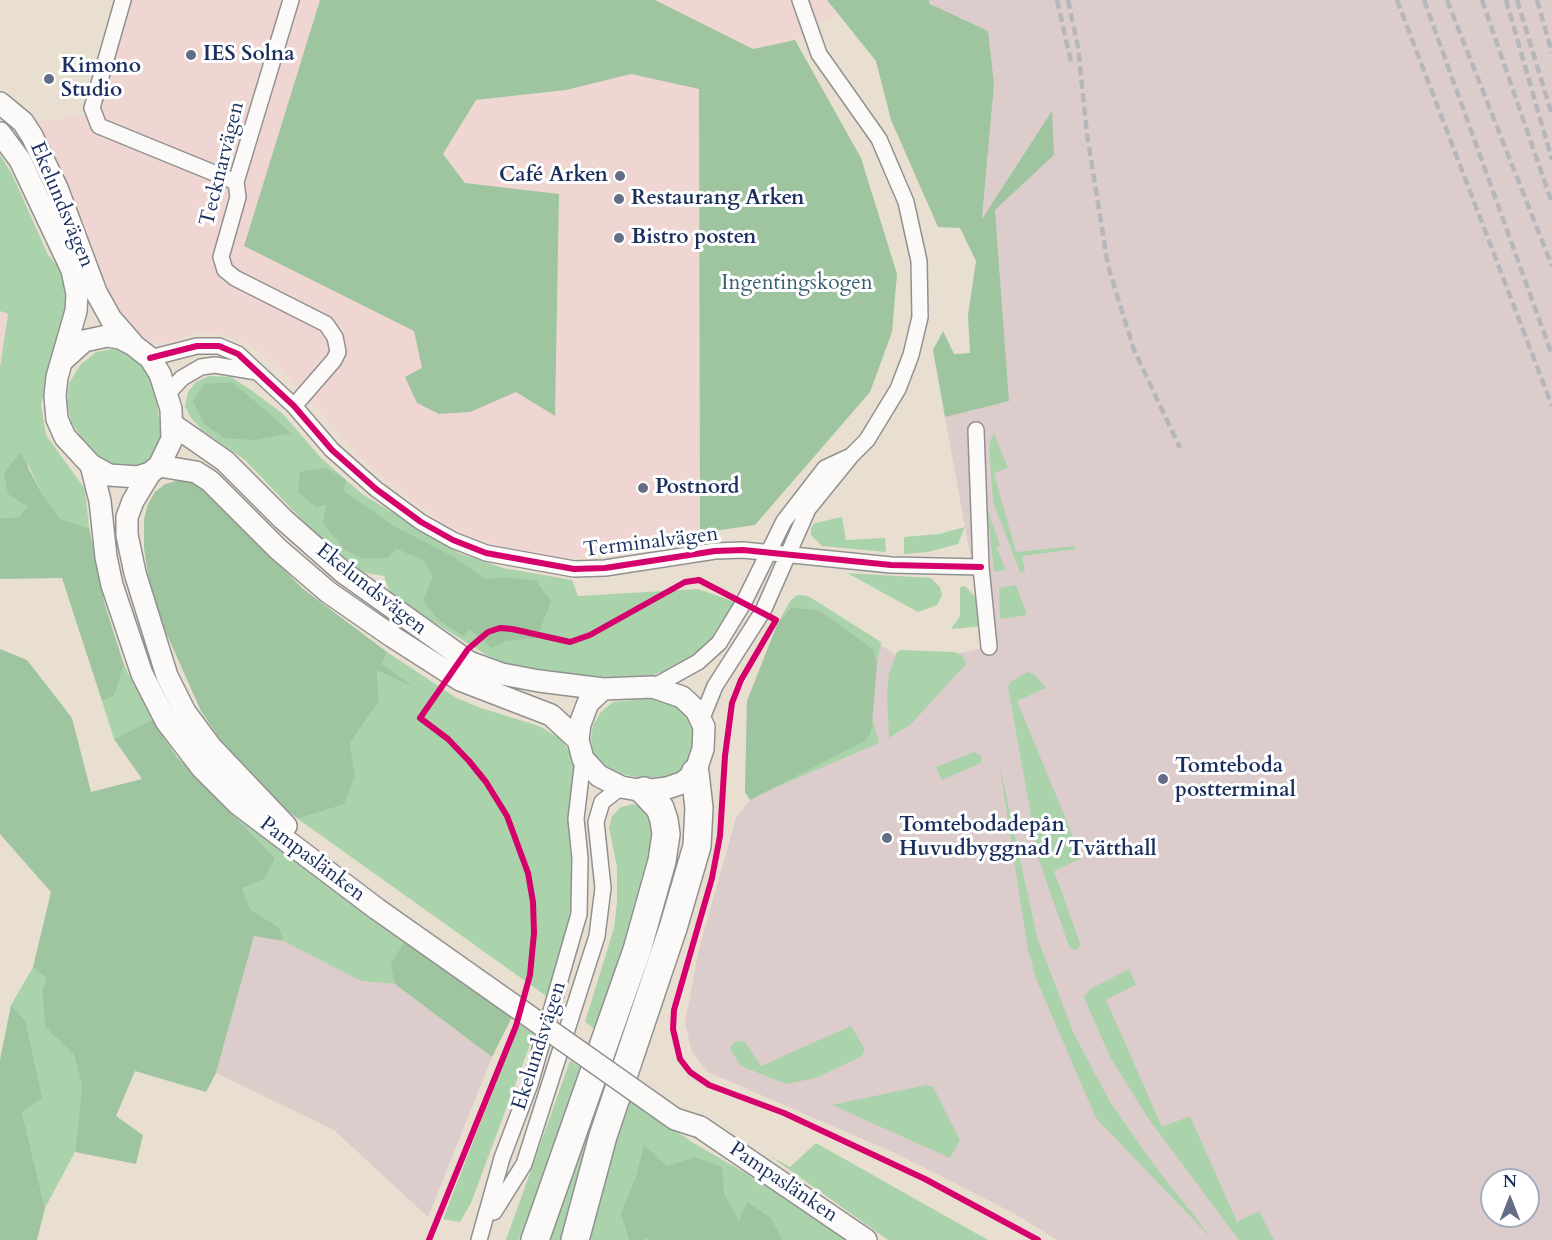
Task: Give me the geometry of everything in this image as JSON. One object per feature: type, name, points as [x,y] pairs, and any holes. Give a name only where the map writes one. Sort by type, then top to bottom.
[{"type":"highway","points":[[575,1240],[603,1136],[674,928],[697,846],[699,808],[695,773]]},
{"type":"highway","points":[[535,1240],[637,950],[662,861],[666,834],[660,808],[632,789]]},
{"type":"main road","name":"Ekelundsvägen","points":[[0,103],[23,122],[32,136],[57,188],[96,292],[111,319],[132,344]]},
{"type":"main road","name":"Ekelundsvägen","points":[[0,133],[20,160],[72,270],[77,294],[76,311],[55,396],[57,420],[65,437],[91,465],[109,475],[121,478],[155,470],[196,472],[210,481],[278,549],[328,592],[460,680],[551,715],[580,749]]},
{"type":"main road","name":"Ekelundsvägen","points":[[62,361],[84,341],[96,336],[120,338],[150,358],[160,374],[167,394],[172,424],[172,439],[155,470]]},
{"type":"main road","name":"Ekelundsvägen","points":[[172,424],[225,461],[283,519],[344,573],[469,662],[502,674],[603,689]]},
{"type":"main road","name":"Pampaslänken","points":[[91,465],[100,501],[106,556],[112,585],[142,674],[166,721],[202,768],[238,804],[381,903],[675,1119],[699,1127],[866,1240]]},
{"type":"main road","name":"Pampaslänken","points":[[155,470],[133,501],[127,517],[127,535],[135,573],[166,676],[185,712],[211,747],[282,823],[381,903]]},
{"type":"main road","points":[[653,687],[682,697],[702,718],[704,748],[695,773],[667,788],[632,789],[599,776],[580,749],[580,724],[588,703],[603,689],[653,687]]},
{"type":"street","points":[[123,0],[92,108],[99,126],[236,182]]},
{"type":"street","name":"Tecknarvägen","points":[[291,0],[236,182],[238,197],[221,257],[225,270],[235,278],[326,324],[335,337],[338,352],[334,360],[294,406]]},
{"type":"street","points":[[702,718],[715,686],[763,612],[808,509],[851,456],[867,441],[898,389],[911,355],[920,317],[919,261],[906,202],[879,139],[819,54],[800,0]]},
{"type":"street","name":"Terminalvägen","points":[[150,358],[197,346],[219,346],[238,354],[294,406],[332,450],[376,489],[421,522],[453,540],[486,554],[574,569],[605,568],[715,551],[768,552],[891,565],[981,567]]},
{"type":"street","points":[[167,394],[182,378],[201,367],[216,365],[257,372]]},
{"type":"street","points":[[976,430],[981,567],[989,648]]},
{"type":"street","points":[[653,687],[698,662],[718,643],[744,602],[784,520],[825,468],[851,456]]},
{"type":"street","name":"Ekelundsvägen","points":[[486,1224],[502,1158],[530,1084],[579,914],[580,858],[576,819],[580,749]]},
{"type":"street","name":"Ekelundsvägen","points":[[479,1240],[486,1224],[524,1164],[597,936],[603,888],[596,822],[602,802],[632,789]]},
{"type":"shaded area","points":[[131,0],[320,0],[244,246],[414,331],[423,368],[470,412],[516,392],[555,416],[559,195],[465,183],[443,154],[476,100],[566,90],[631,74],[700,89],[700,533],[685,543],[568,559],[509,549],[472,537],[441,523],[369,466],[284,373],[262,353],[239,340],[201,331],[171,342],[156,343],[136,335],[121,319],[108,297],[31,122],[98,114]]},
{"type":"shaded area","points":[[655,0],[827,0],[837,13],[795,40],[753,50]]},
{"type":"shaded area","points":[[929,0],[1552,0],[1552,1240],[1057,1240],[1015,1214],[899,1155],[708,1072],[692,1052],[685,1023],[699,949],[736,818],[750,800],[745,792],[747,701],[777,625],[788,609],[799,599],[821,604],[897,656],[938,658],[987,647],[945,417],[1009,400],[995,210],[1054,155],[1052,113],[982,221],[994,85]]},
{"type":"shaded area","points":[[0,311],[8,314],[0,367]]},
{"type":"shaded area","points":[[254,936],[283,941],[361,981],[395,984],[492,1057],[428,1217],[334,1130],[216,1073]]},
{"type":"green space","name":"Ingentingskogen","points":[[320,0],[655,0],[753,49],[795,40],[861,158],[897,274],[892,332],[870,392],[755,525],[700,533],[699,89],[631,74],[566,90],[476,100],[443,154],[465,183],[559,194],[555,416],[516,392],[470,412],[439,414],[417,403],[405,377],[422,368],[414,331],[244,246]]},
{"type":"green space","points":[[827,0],[929,0],[930,4],[988,31],[994,85],[982,219],[1052,111],[1054,155],[995,210],[1009,401],[945,417],[933,350],[943,331],[954,354],[970,353],[968,315],[976,261],[960,228],[938,227],[891,120],[876,61]]},
{"type":"green space","points":[[0,155],[12,174],[48,255],[61,270],[67,293],[68,316],[41,404],[46,435],[85,489],[89,528],[61,519],[41,492],[28,464],[27,506],[19,517],[0,518],[0,367],[8,314],[0,311]]},
{"type":"green space","points":[[113,349],[131,352],[142,361],[156,393],[161,436],[157,451],[141,469],[122,470],[92,454],[71,422],[67,403],[69,383],[80,365],[96,352]]},
{"type":"green space","points":[[209,376],[231,377],[251,390],[283,414],[321,458],[362,494],[459,553],[503,568],[572,580],[578,596],[698,589],[735,602],[706,649],[680,665],[653,675],[573,680],[519,670],[485,654],[421,614],[389,590],[384,576],[362,572],[310,528],[245,460],[202,430],[191,418],[185,406],[188,392],[196,382]]},
{"type":"green space","points":[[232,382],[291,433],[255,440],[225,438],[204,424],[193,401],[204,384]]},
{"type":"green space","points":[[994,433],[1008,468],[994,473],[1016,552],[1075,546],[1075,549],[1022,556],[1025,571],[1020,572],[993,502],[989,444]]},
{"type":"green space","points":[[20,452],[41,492],[61,519],[89,528],[105,605],[124,665],[114,696],[102,701],[62,578],[0,579],[0,518],[19,517],[27,506],[8,494],[4,473]]},
{"type":"green space","points":[[326,468],[346,480],[344,491],[392,525],[454,557],[485,579],[506,577],[536,581],[551,601],[537,638],[506,641],[492,648],[469,629],[463,636],[439,620],[423,601],[433,577],[423,560],[397,549],[387,558],[363,559],[345,550],[323,523],[326,505],[316,507],[298,493],[300,472]]},
{"type":"green space","points":[[180,480],[194,482],[209,493],[302,588],[387,652],[382,664],[414,687],[377,670],[379,701],[350,743],[355,775],[344,804],[298,819],[269,796],[231,755],[201,711],[164,628],[149,582],[144,548],[144,519],[148,504],[155,492],[165,484]]},
{"type":"green space","points":[[987,508],[1000,545],[996,547],[1006,570],[994,572]]},
{"type":"green space","points":[[842,517],[846,540],[885,538],[886,552],[822,546],[811,535],[811,528],[815,523]]},
{"type":"green space","points":[[965,527],[958,544],[928,552],[904,554],[904,537],[939,534]]},
{"type":"green space","points":[[847,573],[931,578],[940,587],[942,595],[937,605],[918,612]]},
{"type":"green space","points":[[1016,585],[1027,615],[1000,619],[999,588]]},
{"type":"green space","points":[[965,586],[980,602],[984,626],[951,629],[960,616],[960,587]]},
{"type":"green space","points":[[797,595],[808,596],[881,642],[877,664],[873,649],[820,611],[792,607],[777,625],[790,601]]},
{"type":"green space","points":[[792,607],[820,611],[873,649],[877,664],[871,733],[864,741],[750,800],[745,792],[747,701],[777,625]]},
{"type":"green space","points":[[0,649],[27,660],[72,718],[91,792],[142,779],[114,739],[152,720],[177,757],[275,858],[264,879],[242,888],[251,910],[280,928],[283,941],[254,936],[216,1073],[206,1092],[135,1071],[116,1116],[143,1135],[136,1164],[75,1152],[82,1086],[74,1055],[45,1027],[42,991],[46,978],[33,967],[51,892],[0,834]]},
{"type":"green space","points":[[901,650],[955,652],[962,655],[966,664],[911,724],[889,738],[887,694],[889,674],[897,652]]},
{"type":"green space","points":[[387,652],[455,697],[478,707],[539,726],[559,738],[569,750],[577,781],[568,826],[574,885],[572,919],[549,998],[298,819],[317,813],[355,775],[350,743],[379,701],[377,669],[410,685],[382,664]]},
{"type":"green space","points":[[124,665],[152,720],[114,739],[102,701],[114,696]]},
{"type":"green space","points":[[1028,672],[1035,675],[1046,688],[1017,701],[1082,858],[1054,871],[1080,943],[1078,949],[1074,950],[1069,946],[1039,860],[1008,687],[1010,682]]},
{"type":"green space","points":[[653,698],[676,707],[691,720],[697,736],[697,752],[682,771],[664,777],[641,778],[621,774],[603,765],[593,753],[591,739],[593,725],[601,712],[613,702]]},
{"type":"green space","points":[[872,717],[879,743],[758,795],[871,733]]},
{"type":"green space","points":[[974,752],[981,756],[981,763],[942,780],[936,767]]},
{"type":"green space","points":[[999,763],[1037,937],[1074,1034],[1110,1102],[1154,1165],[1213,1240],[1096,1118],[1037,981],[1028,950]]},
{"type":"green space","points":[[208,789],[371,919],[404,942],[392,964],[395,984],[361,981],[283,941],[280,928],[251,910],[242,888],[275,858]]},
{"type":"green space","points":[[633,804],[647,808],[661,828],[601,1034],[585,1022],[614,928],[617,867],[609,828],[612,816],[621,807]]},
{"type":"green space","points":[[404,942],[512,1017],[492,1057],[395,984],[391,964]]},
{"type":"green space","points":[[33,967],[46,978],[42,991],[45,1027],[74,1055],[82,1086],[75,1152],[45,1208],[22,1112],[25,1020],[11,1005]]},
{"type":"green space","points":[[1129,969],[1136,985],[1106,1000],[1162,1127],[1190,1116],[1237,1222],[1259,1211],[1274,1240],[1239,1240],[1148,1118],[1110,1057],[1084,997],[1090,989]]},
{"type":"green space","points":[[11,1005],[25,1020],[42,1098],[22,1112],[45,1208],[37,1240],[0,1240],[0,1060]]},
{"type":"green space","points":[[519,1024],[534,1034],[471,1203],[460,1222],[443,1219]]},
{"type":"green space","points":[[851,1026],[865,1050],[862,1056],[816,1078],[786,1084],[741,1066],[730,1049],[734,1042],[744,1041],[761,1066]]},
{"type":"green space","points":[[570,1061],[583,1069],[519,1240],[506,1240]]},
{"type":"green space","points":[[927,1085],[933,1087],[960,1140],[950,1158],[832,1105]]},
{"type":"green space","points":[[624,1095],[692,1142],[776,1191],[848,1240],[588,1240]]},
{"type":"green space","points":[[595,1105],[600,1106],[561,1240],[545,1240]]},
{"type":"green space","points":[[816,1143],[988,1240],[888,1240],[770,1156],[790,1167]]},
{"type":"green space","points":[[644,1145],[667,1166],[695,1157],[722,1167],[724,1194],[739,1221],[747,1202],[771,1218],[782,1240],[649,1240],[645,1238],[644,1240],[629,1240],[621,1214],[636,1177]]},
{"type":"railway","points":[[1057,0],[1072,66]]},
{"type":"railway","points":[[1068,0],[1078,47],[1087,134],[1108,266],[1134,350],[1180,448]]},
{"type":"railway","points":[[1397,0],[1552,406]]},
{"type":"railway","points":[[1424,0],[1552,355]]},
{"type":"railway","points":[[1447,0],[1552,266]]},
{"type":"railway","points":[[1482,0],[1552,203]]},
{"type":"railway","points":[[1506,0],[1552,160]]},
{"type":"railway","points":[[1517,0],[1552,115]]},
{"type":"railway","points":[[1537,0],[1552,53]]},
{"type":"cycle path","points":[[150,358],[197,346],[219,346],[238,354],[294,406],[332,450],[376,489],[421,522],[453,540],[486,553],[574,569],[605,568],[715,551],[743,550],[891,565],[981,567]]},
{"type":"cycle path","points":[[429,1240],[516,1026],[530,975],[534,933],[533,902],[528,873],[507,816],[486,782],[469,761],[448,739],[420,718],[468,649],[488,632],[500,628],[512,629],[570,642],[590,635],[685,582],[699,580],[776,620],[741,680],[732,703],[725,756],[720,836],[712,878],[674,1010],[673,1029],[680,1059],[690,1072],[709,1085],[784,1113],[925,1179],[1038,1240]]},
{"type":"place","name":"IES Solna","points":[[191,55]]},
{"type":"place","name":"Kimono Studio","points":[[49,79]]},
{"type":"place","name":"Café Arken","points":[[620,176]]},
{"type":"place","name":"Restaurang Arken","points":[[619,199]]},
{"type":"place","name":"Bistro posten","points":[[619,238]]},
{"type":"place","name":"Postnord","points":[[643,488]]},
{"type":"place","name":"Tomteboda postterminal","points":[[1163,779]]},
{"type":"place","name":"Tomtebodadepån Huvudbyggnad / Tvätthall","points":[[887,838]]}]
